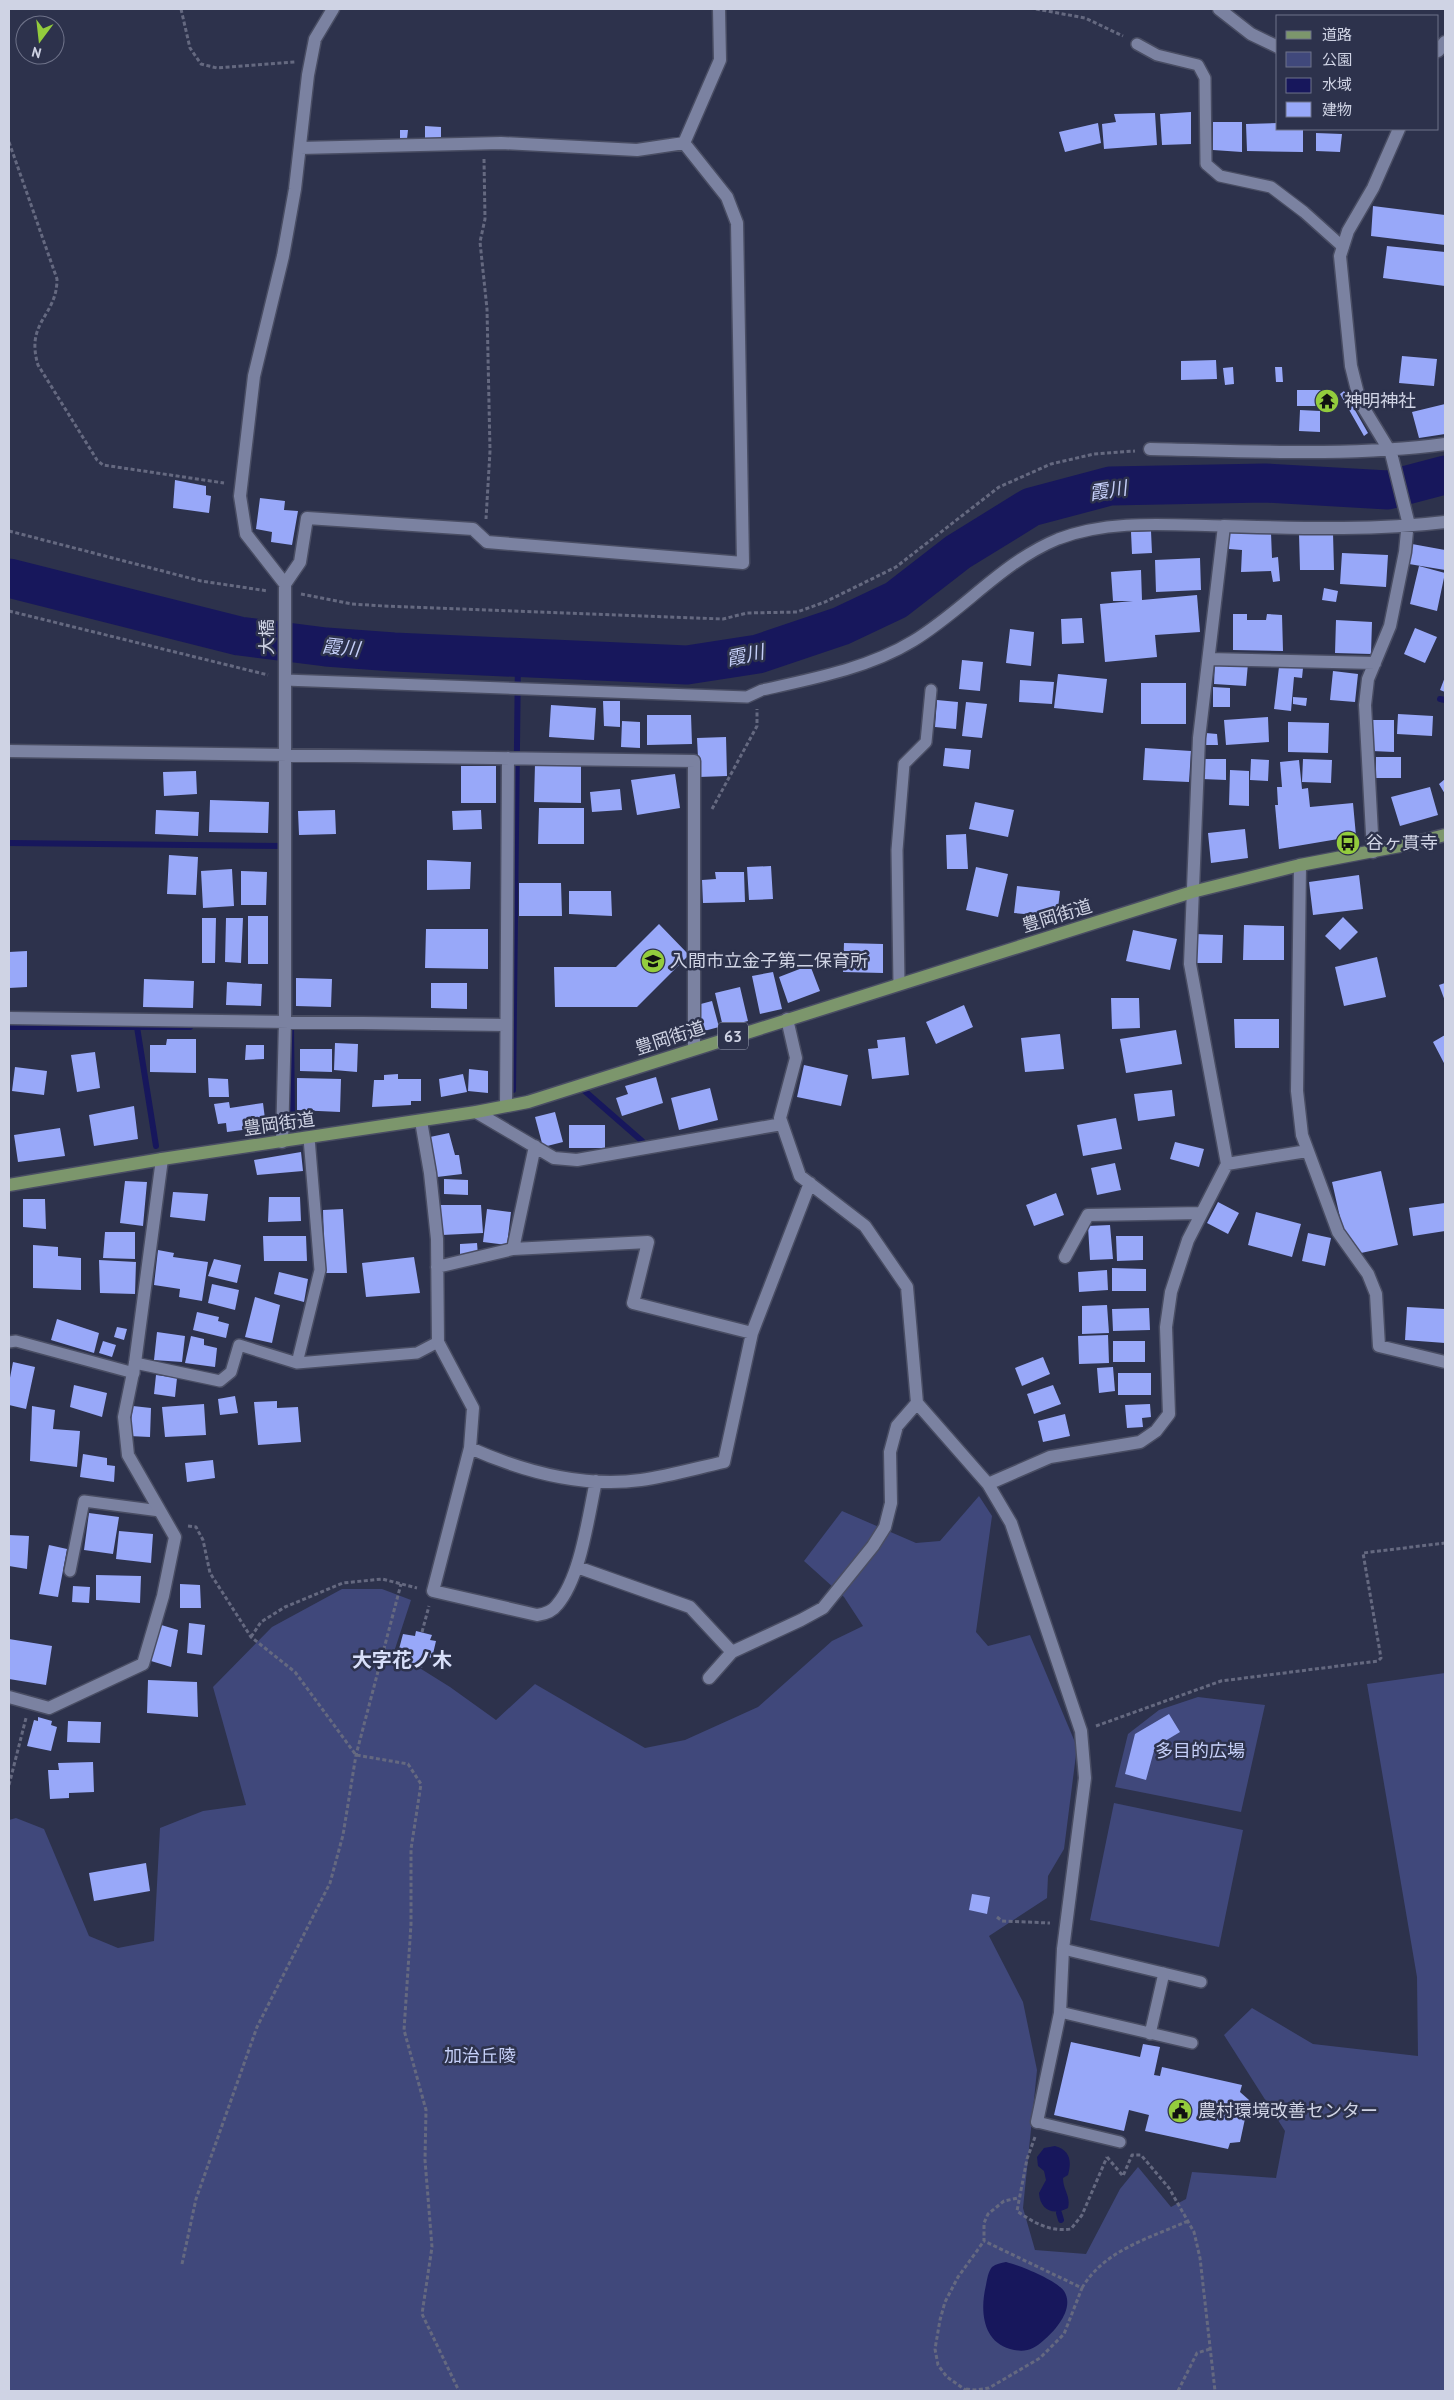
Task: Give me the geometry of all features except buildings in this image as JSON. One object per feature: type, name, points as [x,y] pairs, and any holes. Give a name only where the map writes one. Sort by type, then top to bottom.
[{"type":"main road","name":"豊岡街道","points":[[9,1185],[162,1159],[421,1121],[528,1102],[1192,892],[1300,865],[1373,852],[1445,835]]},
{"type":"street","points":[[333,9],[315,39],[295,189],[283,256],[254,376],[240,496],[246,534],[285,592],[300,562],[307,518],[473,530],[487,542],[742,563],[737,223],[727,197],[684,144]]},
{"type":"street","points":[[684,144],[720,60],[719,9]]},
{"type":"street","points":[[1219,9],[1251,34],[1276,45]]},
{"type":"street","points":[[1373,852],[1365,705],[1368,679],[1390,626],[1405,552],[1408,524],[1390,451],[1360,402],[1351,366],[1340,256],[1348,231],[1373,188],[1395,131]]},
{"type":"street","points":[[300,148],[483,143],[637,150],[684,144]]},
{"type":"street","points":[[1150,449],[1289,452],[1390,451],[1445,444]]},
{"type":"street","points":[[988,1484],[1050,1457],[1140,1442],[1156,1431],[1169,1414],[1166,1328],[1171,1292],[1188,1240],[1227,1164],[1190,964],[1199,738],[1224,526],[1329,529],[1445,522]]},
{"type":"street","name":"大橋","points":[[282,1142],[285,1020],[285,592]]},
{"type":"street","points":[[1209,659],[1375,663]]},
{"type":"street","points":[[9,751],[694,761],[694,1049]]},
{"type":"street","points":[[506,1106],[508,758]]},
{"type":"street","points":[[1300,865],[1297,1091],[1302,1135],[1338,1232],[1368,1274],[1376,1294],[1379,1346],[1445,1362]]},
{"type":"street","points":[[9,1018],[285,1020],[506,1025]]},
{"type":"street","points":[[787,1019],[796,1058],[780,1118],[800,1176],[865,1226],[907,1287],[917,1403],[988,1484],[1011,1523],[1081,1731],[1085,1778],[1063,1949],[1060,2012],[1039,2123]]},
{"type":"street","points":[[476,1112],[554,1158],[577,1160],[782,1124]]},
{"type":"street","points":[[421,1121],[430,1173],[437,1239],[438,1342],[473,1408],[470,1448],[433,1591],[537,1615],[548,1613],[557,1605],[577,1567],[596,1481]]},
{"type":"street","points":[[513,1249],[535,1146]]},
{"type":"street","points":[[1227,1164],[1307,1152]]},
{"type":"street","points":[[9,1697],[49,1708],[143,1664],[163,1596],[175,1537],[128,1455],[124,1417],[134,1368],[162,1159]]},
{"type":"street","points":[[470,1448],[508,1465],[551,1477],[596,1481],[640,1480],[724,1462],[752,1333],[810,1183]]},
{"type":"street","points":[[1066,1257],[1088,1214],[1202,1212]]},
{"type":"street","points":[[437,1267],[513,1249],[648,1242],[633,1303],[752,1333]]},
{"type":"street","points":[[709,1678],[732,1652],[802,1620],[823,1608],[873,1546],[885,1527],[892,1503],[890,1452],[897,1426],[917,1403]]},
{"type":"street","points":[[577,1567],[690,1607],[732,1652]]},
{"type":"lane","points":[[1137,44],[1157,55],[1198,65],[1205,78],[1206,164],[1220,176],[1271,187],[1304,212],[1343,247]]},
{"type":"lane","points":[[285,677],[747,697],[758,692],[867,662],[912,642],[942,621],[1007,568],[1058,539],[1087,531],[1127,525],[1224,526]]},
{"type":"lane","points":[[899,984],[897,850],[904,764],[926,742],[931,690]]},
{"type":"lane","points":[[297,1363],[320,1270],[309,1138]]},
{"type":"lane","points":[[9,1342],[16,1341],[134,1368],[220,1381],[231,1372],[239,1345],[297,1363],[418,1353],[438,1342]]},
{"type":"lane","points":[[70,1571],[84,1501],[160,1511]]},
{"type":"lane","points":[[1063,1949],[1201,1982]]},
{"type":"lane","points":[[1150,2034],[1164,1973]]},
{"type":"lane","points":[[1060,2012],[1192,2043]]},
{"type":"lane","points":[[1039,2123],[1117,2141]]},
{"type":"path","points":[[181,9],[190,48],[197,60],[209,67],[240,68],[311,61]]},
{"type":"path","points":[[1036,9],[1085,18],[1137,44]]},
{"type":"path","points":[[9,142],[57,279],[55,298],[36,334],[35,352],[38,365],[97,460],[103,465],[242,485]]},
{"type":"path","points":[[483,143],[485,219],[480,242],[487,309],[490,451],[484,539]]},
{"type":"path","points":[[9,531],[201,581],[285,592],[352,604],[723,619],[747,613],[797,612],[825,602],[896,567],[999,487],[1051,464],[1094,454],[1150,449]]},
{"type":"path","points":[[9,610],[285,677]]},
{"type":"path","points":[[694,830],[714,806],[757,726],[758,692]]},
{"type":"path","points":[[172,1530],[190,1526],[196,1527],[203,1540],[210,1573],[251,1637],[295,1672],[356,1755],[408,1764],[421,1784],[412,1849],[411,1924],[404,2030],[426,2110],[425,2160],[432,2246],[422,2314],[459,2391]]},
{"type":"path","points":[[1081,1731],[1221,1681],[1378,1662],[1382,1658],[1362,1553],[1445,1543]]},
{"type":"path","points":[[251,1637],[261,1622],[285,1606],[343,1583],[382,1579],[433,1591]]},
{"type":"path","points":[[182,2264],[196,2200],[257,2027],[330,1883],[343,1835],[356,1755],[401,1584]]},
{"type":"path","points":[[422,1632],[428,1611]]},
{"type":"path","points":[[9,1785],[30,1703]]},
{"type":"path","points":[[996,1916],[1002,1921],[1066,1923]]},
{"type":"path","points":[[1039,2123],[1027,2159],[1017,2210],[1038,2225],[1060,2231],[1071,2229],[1082,2215],[1106,2157],[1117,2141]]},
{"type":"path","points":[[1106,2157],[1123,2176],[1132,2155],[1140,2155],[1169,2188],[1194,2232],[1200,2258],[1215,2391]]},
{"type":"path","points":[[1018,2198],[1004,2201],[988,2214],[984,2223],[984,2241],[958,2277],[945,2302],[934,2349],[938,2365],[947,2378],[967,2390],[989,2388],[1040,2358],[1064,2334],[1082,2288],[1089,2276],[1111,2255],[1188,2221]]},
{"type":"path","points":[[984,2241],[1082,2288]]},
{"type":"path","points":[[1178,2391],[1197,2353],[1210,2349]]},
{"type":"green space","name":"加治丘陵","points":[[979,1496],[992,1516],[976,1632],[988,1646],[1030,1635],[1077,1747],[1064,1849],[1048,1876],[1047,1898],[989,1936],[1023,2002],[1037,2070],[1023,2208],[1035,2250],[1086,2254],[1120,2189],[1138,2167],[1171,2207],[1186,2199],[1192,2172],[1276,2178],[1285,2131],[1224,2035],[1252,2008],[1313,2044],[1418,2056],[1417,1977],[1367,1684],[1445,1673],[1445,2391],[9,2391],[9,1820],[16,1818],[44,1829],[89,1936],[118,1948],[154,1941],[160,1828],[203,1811],[246,1805],[213,1687],[272,1627],[342,1589],[382,1589],[411,1600],[394,1652],[450,1687],[496,1720],[535,1684],[645,1748],[685,1740],[758,1707],[832,1641],[863,1626],[844,1597],[804,1561],[842,1511],[916,1543],[940,1541]]},
{"type":"green space","name":"多目的広場","points":[[1198,1697],[1265,1705],[1241,1812],[1115,1787],[1128,1734],[1159,1710]]},
{"type":"green space","points":[[1114,1803],[1243,1830],[1219,1947],[1090,1920]]},
{"type":"water","points":[[1055,2146],[1067,2153],[1070,2161],[1068,2175],[1063,2178],[1069,2204],[1068,2208],[1052,2211],[1042,2204],[1040,2199],[1039,2193],[1046,2180],[1044,2171],[1038,2166],[1037,2157],[1044,2148]]},
{"type":"water","points":[[1006,2262],[1053,2282],[1064,2291],[1067,2298],[1066,2311],[1059,2325],[1049,2336],[1028,2350],[1020,2351],[1001,2345],[994,2339],[985,2323],[983,2304],[989,2274],[992,2267]]},
{"type":"waterway","name":"霞川","points":[[9,578],[239,636],[326,647],[394,652],[687,665],[758,654],[841,626],[896,600],[958,552],[1031,507],[1110,486],[1265,483],[1388,490],[1445,475]]},
{"type":"waterway","points":[[513,1090],[518,658]]},
{"type":"waterway","points":[[1440,699],[1445,700]]},
{"type":"waterway","points":[[9,843],[285,846]]},
{"type":"waterway","points":[[9,1027],[190,1027]]},
{"type":"waterway","points":[[137,1027],[156,1146]]},
{"type":"waterway","points":[[285,1027],[291,1027],[292,1121]]},
{"type":"waterway","points":[[579,1086],[642,1141]]},
{"type":"waterway","points":[[1059,2213],[1061,2220]]},
{"type":"place","name":"神明神社","points":[[1327,401]]},
{"type":"place","name":"谷ヶ貫寺","points":[[1348,843]]},
{"type":"place","name":"入間市立金子第二保育所","points":[[653,961]]},
{"type":"place","name":"農村環境改善センター","points":[[1180,2111]]},
{"type":"district","name":"大字花ノ木","points":[[402,1660]]}]
